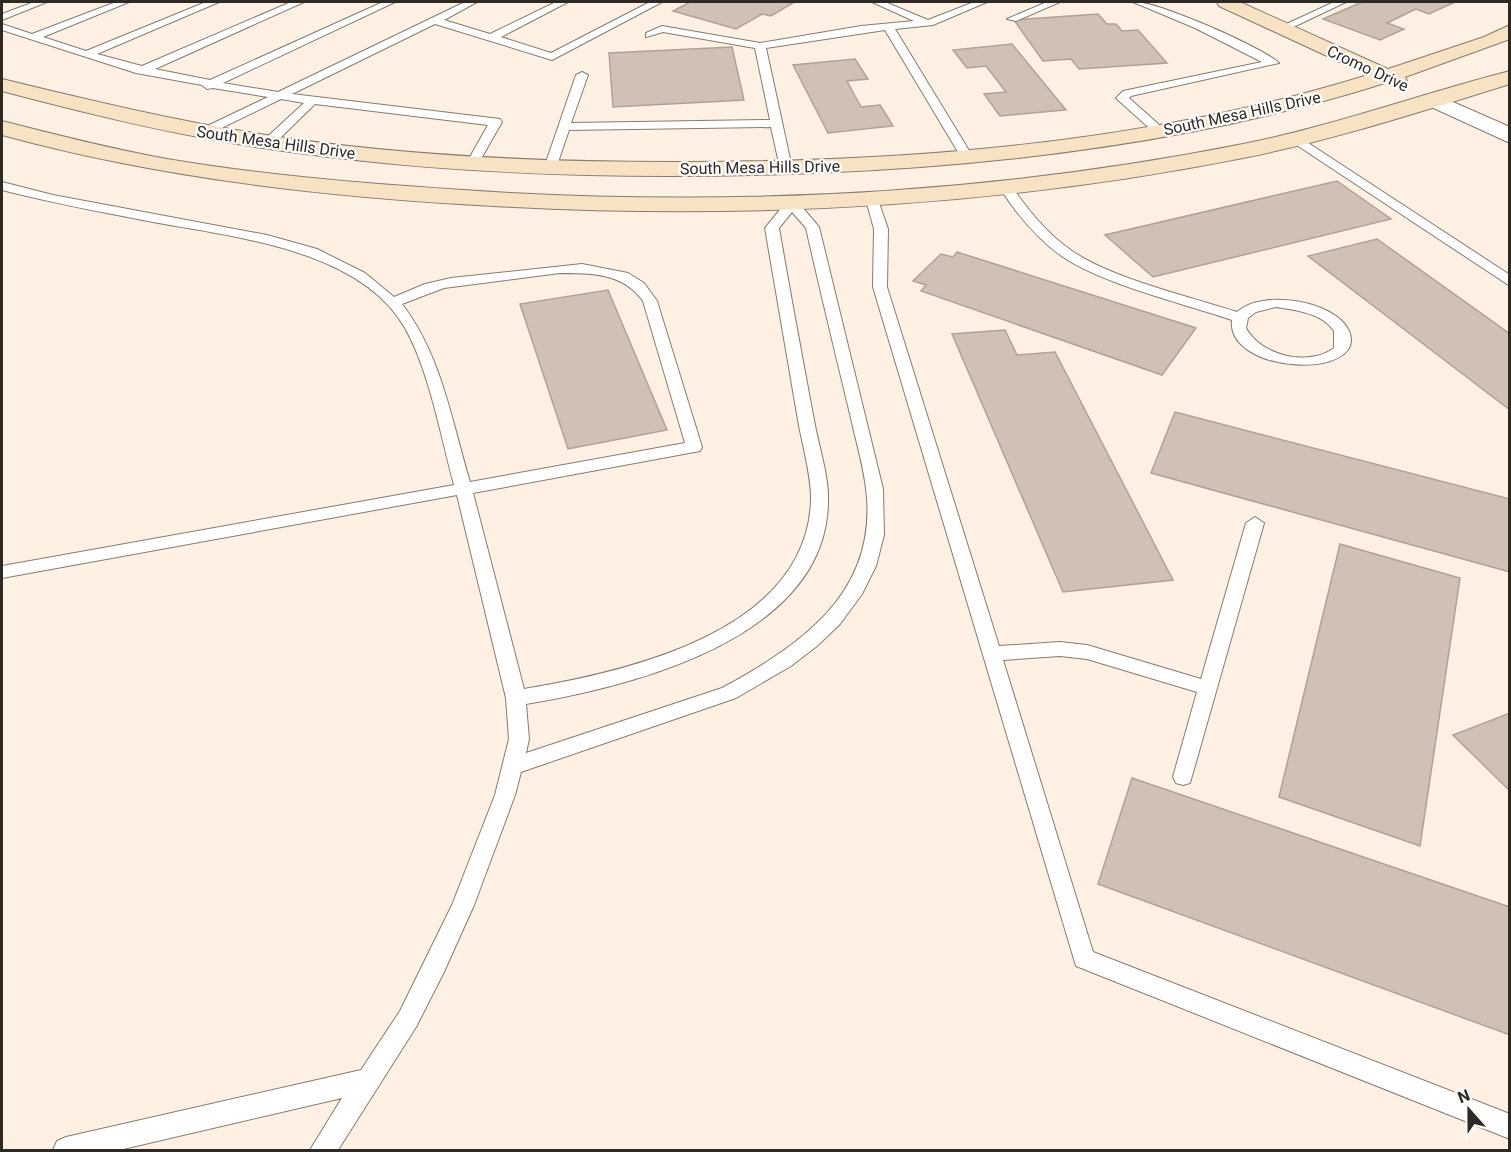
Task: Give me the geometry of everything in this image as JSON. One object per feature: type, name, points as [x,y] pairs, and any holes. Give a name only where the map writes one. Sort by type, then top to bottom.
[{"type":"street","name":"Cromo Drive","points":[[1226,2],[1509,136]]},
{"type":"street","name":"South Mesa Hills Drive","points":[[2,85],[128,118],[205,132],[358,154],[550,168],[786,168],[967,157],[1160,131],[1274,108],[1388,77],[1491,41],[1509,31]]},
{"type":"street","name":"South Mesa Hills Drive","points":[[2,128],[38,139],[138,160],[280,184],[525,202],[637,206],[792,204],[1007,190],[1102,178],[1207,160],[1437,101],[1509,76]]},
{"type":"street","points":[[786,168],[792,204]]},
{"type":"lane","points":[[2,18],[42,2]]},
{"type":"lane","points":[[31,38],[124,2]]},
{"type":"lane","points":[[85,55],[214,2]]},
{"type":"lane","points":[[140,71],[299,2]]},
{"type":"lane","points":[[207,86],[390,2]]},
{"type":"lane","points":[[205,132],[472,2]]},
{"type":"lane","points":[[491,38],[563,2]]},
{"type":"lane","points":[[434,20],[552,57],[640,6],[657,2]]},
{"type":"lane","points":[[877,2],[929,23]]},
{"type":"lane","points":[[650,35],[662,29],[760,46],[929,23],[982,2]]},
{"type":"lane","points":[[1012,19],[1055,2]]},
{"type":"lane","points":[[1138,2],[1199,26],[1273,63],[1126,93],[1122,98],[1160,131]]},
{"type":"lane","points":[[1283,28],[1341,2]]},
{"type":"lane","points":[[2,27],[140,71],[207,86],[277,98],[496,122],[472,164]]},
{"type":"lane","points":[[888,27],[967,157]]},
{"type":"lane","points":[[760,46],[786,168]]},
{"type":"lane","points":[[550,168],[582,75]]},
{"type":"lane","points":[[270,141],[311,102]]},
{"type":"lane","points":[[564,127],[776,123]]},
{"type":"lane","points":[[1296,139],[1509,282]]},
{"type":"lane","points":[[2,186],[52,199],[290,245],[353,271],[393,303],[412,327],[428,361],[464,491],[516,698],[519,739],[505,795],[453,926],[408,1019],[323,1150]]},
{"type":"lane","points":[[1007,190],[1034,227],[1071,257],[1103,272],[1240,318]]},
{"type":"lane","points":[[872,200],[881,229],[880,287],[1084,959],[1509,1127]]},
{"type":"lane","points":[[513,766],[729,693],[762,676],[813,640],[837,616],[863,578],[871,557],[876,522],[872,476],[812,227],[792,204],[772,228],[820,500],[820,524],[805,565],[767,606],[743,624],[668,661],[591,686],[516,698]]},
{"type":"lane","points":[[2,572],[464,491],[694,447],[650,302],[642,288],[625,277],[586,269],[545,271],[445,283],[393,303]]},
{"type":"lane","points":[[1285,304],[1311,309],[1337,326],[1343,336],[1343,346],[1337,353],[1312,362],[1278,358],[1250,344],[1238,326],[1240,318],[1248,310],[1260,305],[1285,304]]},
{"type":"lane","points":[[1183,777],[1255,523]]},
{"type":"lane","points":[[992,654],[1060,649],[1087,652],[1208,688]]},
{"type":"lane","points":[[66,1150],[369,1080]]},
{"type":"building","points":[[690,2],[793,3],[771,16],[762,14],[736,29],[673,11]]},
{"type":"building","points":[[1362,2],[1453,3],[1429,14],[1416,9],[1387,23],[1404,29],[1380,40],[1323,19]]},
{"type":"building","points":[[1098,14],[1107,24],[1116,24],[1122,31],[1138,30],[1167,63],[1079,69],[1071,59],[1043,61],[1014,20]]},
{"type":"building","points":[[1012,44],[1066,110],[1000,116],[984,94],[1006,92],[986,66],[967,68],[953,50]]},
{"type":"building","points":[[732,47],[744,100],[613,107],[609,53]]},
{"type":"building","points":[[855,59],[868,79],[847,81],[861,107],[880,105],[893,126],[828,133],[793,65]]},
{"type":"building","points":[[1337,181],[1391,219],[1153,277],[1105,235]]},
{"type":"building","points":[[1377,239],[1510,334],[1510,410],[1308,256]]},
{"type":"building","points":[[957,252],[1196,328],[1162,375],[921,291],[926,285],[913,281],[941,254],[953,257]]},
{"type":"building","points":[[608,290],[667,430],[568,449],[520,304]]},
{"type":"building","points":[[1005,330],[1017,355],[1055,352],[1173,580],[1063,592],[952,334]]},
{"type":"building","points":[[1175,412],[1510,499],[1510,572],[1151,473]]},
{"type":"building","points":[[1340,544],[1460,578],[1420,846],[1279,797]]},
{"type":"building","points":[[1510,713],[1510,791],[1453,735]]},
{"type":"building","points":[[1132,778],[1510,907],[1510,1035],[1098,884]]}]
